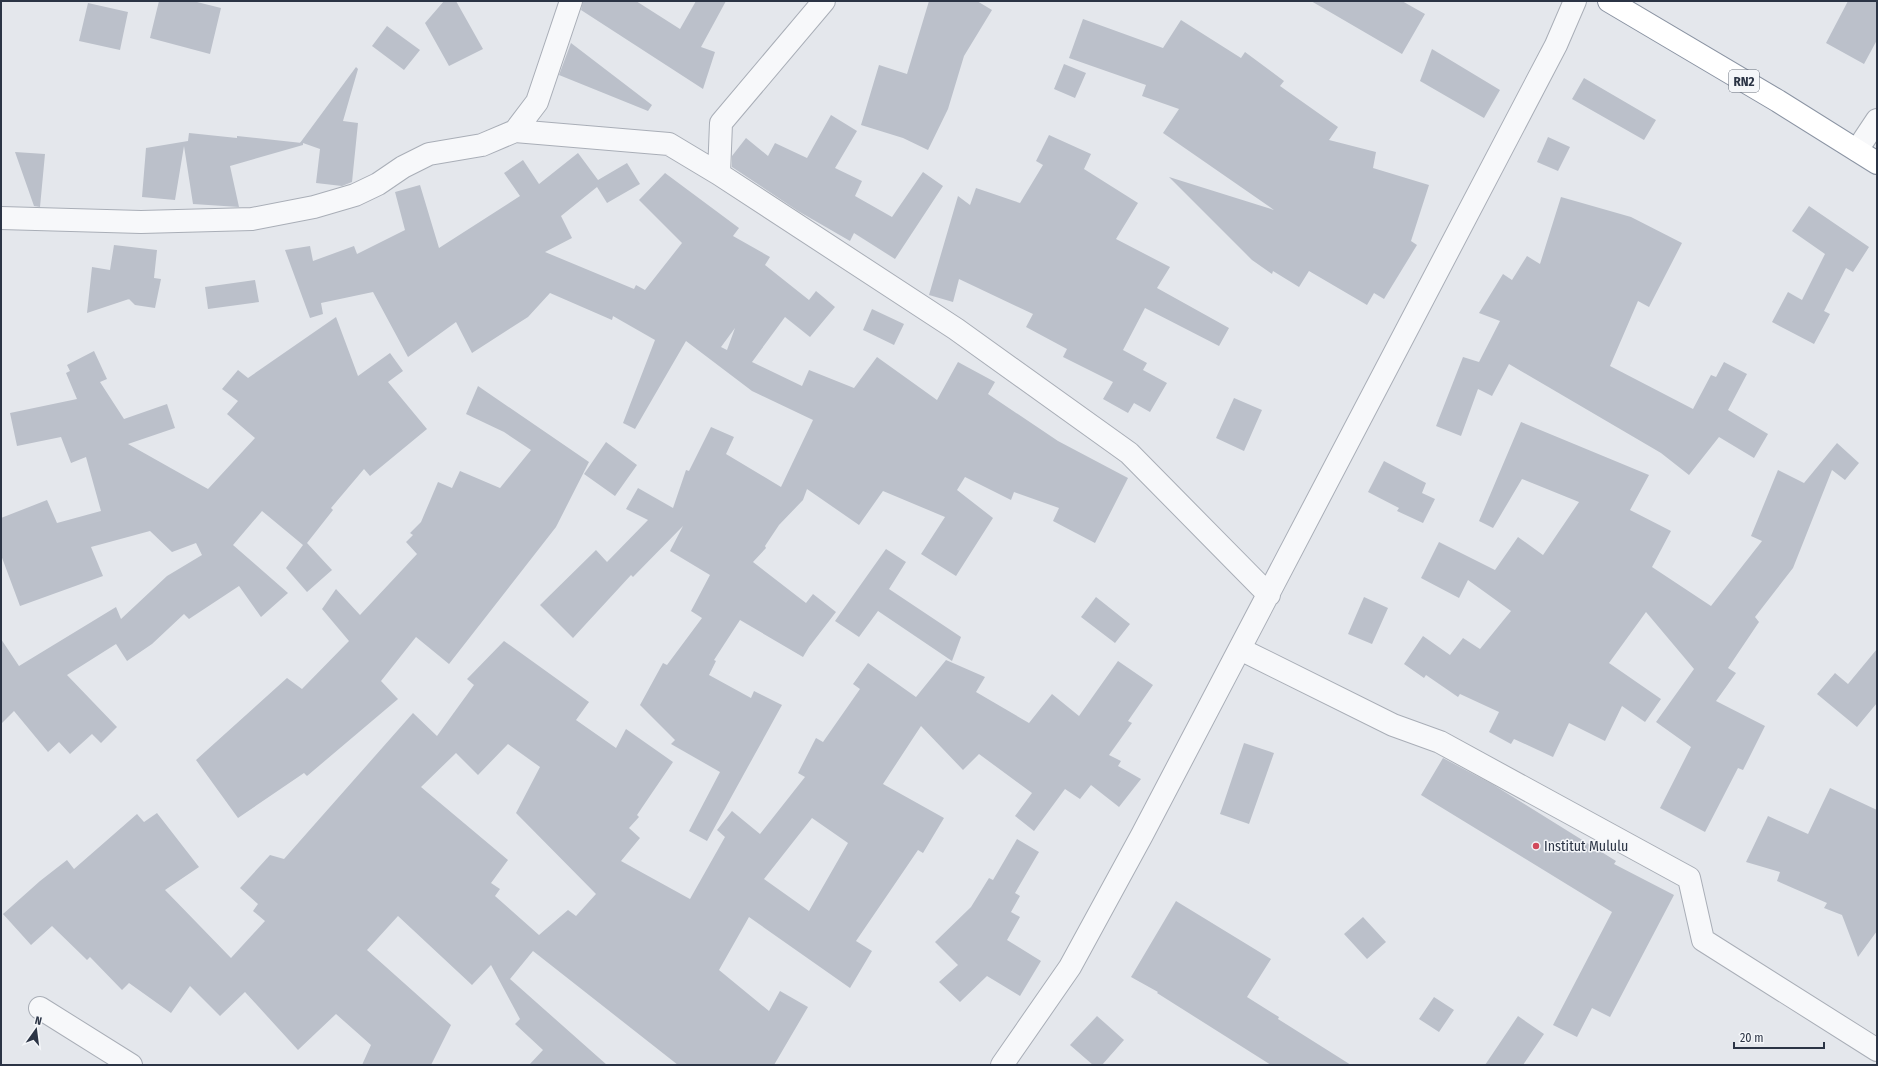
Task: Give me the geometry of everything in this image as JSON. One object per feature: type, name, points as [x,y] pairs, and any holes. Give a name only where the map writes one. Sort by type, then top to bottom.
[{"type":"highway","name":"RN2","points":[[1610,1],[1778,101],[1877,163]]},
{"type":"street","points":[[515,131],[537,102],[571,1]]},
{"type":"street","points":[[720,174],[721,124],[824,1]]},
{"type":"street","points":[[1002,1065],[1070,967],[1269,595],[1556,45],[1575,1]]},
{"type":"street","points":[[1857,150],[1877,120]]},
{"type":"street","points":[[1,218],[141,222],[252,219],[314,207],[355,195],[378,184],[402,167],[429,154],[482,145],[515,131],[669,144],[720,174],[956,329],[1129,453],[1269,595]]},
{"type":"street","points":[[1240,649],[1393,725],[1440,742],[1689,878],[1703,940],[1877,1050]]},
{"type":"street","points":[[40,1008],[131,1065]]},
{"type":"building","points":[[159,1],[193,1],[221,8],[210,54],[150,38]]},
{"type":"building","points":[[444,1],[456,1],[483,49],[449,66],[425,23]]},
{"type":"building","points":[[583,1],[636,1],[680,29],[696,1],[726,1],[701,47],[715,52],[703,89],[581,10]]},
{"type":"building","points":[[929,1],[977,1],[992,10],[964,56],[948,109],[928,150],[903,138],[861,125],[879,65],[907,74]]},
{"type":"building","points":[[1311,1],[1402,1],[1425,14],[1402,54]]},
{"type":"building","points":[[1848,1],[1877,1],[1877,40],[1864,64],[1826,43]]},
{"type":"building","points":[[88,3],[128,12],[120,50],[79,41]]},
{"type":"building","points":[[1083,19],[1163,48],[1181,20],[1241,58],[1245,52],[1284,81],[1280,86],[1338,127],[1329,140],[1376,152],[1373,168],[1429,185],[1411,241],[1417,245],[1384,299],[1374,293],[1367,305],[1309,271],[1299,287],[1273,271],[1272,274],[1252,260],[1169,177],[1274,210],[1163,133],[1179,109],[1142,96],[1146,85],[1069,58]]},
{"type":"building","points":[[387,26],[420,50],[404,70],[372,46]]},
{"type":"building","points":[[571,43],[652,105],[648,111],[559,75]]},
{"type":"building","points":[[1432,49],[1500,90],[1484,118],[1420,81]]},
{"type":"building","points":[[1064,64],[1086,73],[1075,98],[1054,89]]},
{"type":"building","points":[[356,67],[358,69],[343,121],[358,123],[352,182],[342,186],[316,183],[320,149],[303,143],[303,145],[230,166],[239,207],[193,204],[184,146],[175,200],[142,197],[146,148],[188,141],[189,133],[237,138],[237,136],[300,143]]},
{"type":"building","points":[[1584,78],[1656,120],[1644,140],[1572,99]]},
{"type":"building","points":[[831,115],[857,131],[835,168],[862,181],[855,196],[892,217],[923,172],[943,186],[895,259],[854,233],[850,241],[798,211],[732,167],[732,156],[746,138],[768,156],[775,143],[807,158]]},
{"type":"building","points":[[1049,135],[1091,154],[1084,169],[1138,203],[1116,239],[1170,267],[1157,288],[1229,328],[1219,346],[1145,308],[1123,350],[1147,363],[1143,370],[1167,383],[1150,412],[1134,403],[1128,413],[1103,399],[1113,382],[1063,357],[1067,349],[1026,327],[1033,314],[959,279],[953,302],[929,295],[958,196],[970,205],[976,188],[1020,203],[1043,165],[1036,161]]},
{"type":"building","points":[[1548,137],[1570,147],[1558,171],[1537,162]]},
{"type":"building","points":[[15,152],[45,154],[40,207],[34,206]]},
{"type":"building","points":[[578,153],[598,180],[627,163],[640,184],[607,203],[597,187],[561,216],[572,238],[545,252],[634,289],[636,285],[645,290],[682,243],[639,200],[665,173],[739,228],[733,236],[770,257],[765,265],[809,300],[816,291],[835,307],[810,337],[785,317],[752,362],[802,386],[809,370],[854,388],[877,357],[937,400],[958,362],[995,382],[988,394],[1058,441],[1128,478],[1095,543],[1053,521],[1059,508],[1014,492],[1011,500],[965,477],[957,490],[993,518],[956,576],[921,554],[945,517],[883,491],[859,525],[807,489],[803,500],[779,525],[765,546],[766,548],[753,562],[806,603],[813,594],[836,612],[803,657],[740,620],[714,660],[716,661],[709,675],[751,698],[754,691],[782,705],[707,841],[689,831],[720,772],[671,744],[675,740],[640,705],[663,663],[667,665],[702,618],[691,611],[710,575],[670,551],[683,526],[633,577],[631,575],[573,638],[540,605],[596,550],[607,562],[648,520],[626,509],[638,488],[673,508],[686,470],[689,471],[711,427],[734,437],[726,454],[781,487],[813,420],[752,391],[686,341],[635,429],[623,423],[655,340],[613,316],[612,320],[550,293],[528,317],[472,353],[456,322],[408,357],[373,292],[321,303],[323,314],[310,318],[285,250],[310,246],[313,261],[354,246],[357,254],[405,230],[395,192],[420,185],[439,248],[520,196],[504,173],[523,160],[539,184]],"holes":[[[735,328],[727,350],[721,347]]]},
{"type":"building","points":[[1561,197],[1631,217],[1682,243],[1649,307],[1638,301],[1610,366],[1693,409],[1711,375],[1716,377],[1724,362],[1747,374],[1728,410],[1768,434],[1754,458],[1719,437],[1689,475],[1661,453],[1509,364],[1492,396],[1478,389],[1461,436],[1436,426],[1463,357],[1479,362],[1500,321],[1479,313],[1503,274],[1512,280],[1527,256],[1540,264]]},
{"type":"building","points":[[1809,206],[1869,247],[1853,272],[1846,268],[1824,311],[1830,314],[1814,344],[1772,322],[1788,292],[1802,300],[1825,254],[1792,231]]},
{"type":"building","points":[[114,245],[157,250],[154,278],[161,279],[155,308],[135,305],[129,299],[87,313],[92,267],[110,270]]},
{"type":"building","points":[[255,280],[259,302],[208,309],[205,287]]},
{"type":"building","points":[[872,309],[904,324],[894,345],[863,330]]},
{"type":"building","points":[[336,317],[358,376],[390,353],[403,371],[388,382],[427,429],[370,476],[364,469],[331,508],[333,510],[307,543],[332,570],[307,592],[286,568],[303,545],[262,511],[233,545],[288,593],[261,617],[239,586],[189,619],[184,614],[152,644],[127,661],[116,644],[67,675],[117,727],[101,743],[92,734],[70,754],[59,742],[48,752],[14,711],[1,724],[1,639],[19,666],[116,607],[121,619],[167,576],[202,555],[196,543],[172,552],[150,531],[91,547],[103,576],[20,606],[1,555],[1,518],[47,500],[57,523],[101,511],[86,457],[71,463],[61,437],[17,446],[10,413],[77,399],[66,373],[70,371],[67,365],[94,351],[107,379],[100,382],[124,419],[167,404],[175,428],[128,444],[208,489],[255,438],[227,414],[238,401],[222,389],[238,370],[248,378]]},
{"type":"building","points":[[478,386],[589,462],[556,527],[449,664],[416,637],[381,681],[398,699],[307,776],[304,773],[238,818],[196,760],[287,678],[302,689],[349,641],[322,609],[336,589],[360,615],[417,554],[406,542],[413,535],[410,533],[421,522],[438,482],[452,488],[460,471],[500,488],[531,450],[504,432],[466,414]]},
{"type":"building","points":[[1234,398],[1262,410],[1244,451],[1216,438]]},
{"type":"building","points":[[1521,422],[1649,475],[1630,510],[1671,531],[1652,567],[1711,606],[1762,541],[1751,536],[1778,470],[1804,483],[1837,443],[1859,463],[1845,480],[1832,470],[1793,568],[1755,617],[1759,622],[1728,668],[1736,673],[1716,701],[1765,726],[1743,770],[1738,768],[1705,832],[1660,808],[1691,747],[1656,722],[1694,669],[1646,612],[1609,663],[1661,699],[1645,722],[1622,706],[1605,741],[1569,723],[1553,757],[1514,739],[1511,744],[1489,732],[1499,712],[1460,694],[1458,697],[1426,675],[1424,678],[1404,664],[1423,636],[1450,655],[1463,638],[1480,649],[1511,611],[1468,580],[1459,598],[1421,578],[1439,542],[1495,570],[1518,537],[1543,555],[1579,502],[1522,479],[1493,528],[1479,521]]},
{"type":"building","points":[[606,442],[637,465],[615,496],[584,474]]},
{"type":"building","points":[[1384,461],[1426,483],[1422,493],[1435,499],[1423,523],[1397,511],[1399,508],[1368,492]]},
{"type":"building","points":[[886,549],[906,562],[889,589],[961,637],[952,661],[878,611],[859,637],[835,621]]},
{"type":"building","points":[[1096,597],[1130,624],[1115,643],[1081,617]]},
{"type":"building","points":[[1364,597],[1388,608],[1372,644],[1348,634]]},
{"type":"building","points":[[504,641],[589,702],[576,720],[616,748],[626,729],[673,762],[637,815],[639,817],[629,828],[640,838],[621,861],[690,899],[725,837],[717,830],[732,811],[760,834],[805,777],[798,773],[816,738],[823,742],[860,689],[853,684],[868,663],[916,697],[946,660],[985,677],[976,692],[1029,723],[1052,694],[1079,716],[1118,661],[1153,685],[1128,721],[1132,723],[1109,755],[1121,761],[1118,766],[1141,779],[1119,807],[1091,785],[1080,799],[1065,789],[1034,831],[1015,816],[1032,793],[979,754],[963,770],[921,726],[883,784],[944,818],[923,853],[918,850],[856,941],[872,951],[850,988],[749,917],[719,970],[769,1011],[780,991],[808,1007],[774,1065],[678,1065],[533,951],[510,979],[607,1065],[529,1065],[543,1050],[515,1024],[520,1019],[491,965],[472,985],[398,916],[367,950],[451,1025],[431,1065],[362,1065],[371,1045],[336,1014],[298,1050],[245,992],[220,1016],[190,986],[171,1013],[129,983],[122,990],[90,957],[87,960],[52,926],[31,945],[3,914],[40,881],[67,860],[74,869],[137,814],[144,822],[157,813],[199,867],[165,890],[231,958],[265,921],[253,911],[258,904],[240,888],[270,855],[284,859],[413,713],[437,736],[474,685],[467,679]],"holes":[[[508,744],[540,767],[516,813],[596,894],[576,916],[568,910],[539,935],[495,896],[500,889],[491,883],[508,860],[421,787],[456,753],[478,775]],[[812,818],[848,843],[809,911],[764,879]]]},
{"type":"building","points":[[1877,649],[1877,703],[1857,727],[1817,694],[1835,673],[1848,684]]},
{"type":"building","points":[[1244,743],[1274,753],[1249,824],[1220,814]]},
{"type":"building","points":[[1443,758],[1492,784],[1616,861],[1614,864],[1674,895],[1610,1017],[1592,1008],[1577,1037],[1553,1025],[1612,912],[1421,795]]},
{"type":"building","points":[[1830,788],[1877,810],[1877,931],[1858,957],[1842,915],[1824,908],[1827,903],[1777,881],[1780,872],[1746,862],[1768,816],[1808,834]]},
{"type":"building","points":[[1017,839],[1039,852],[1015,893],[1020,896],[1011,912],[1020,917],[1007,940],[1041,961],[1020,996],[987,976],[960,1002],[939,982],[958,965],[935,942],[971,907],[989,878],[993,880]]},
{"type":"building","points":[[1176,901],[1271,959],[1247,997],[1279,1017],[1278,1019],[1351,1065],[1271,1065],[1157,993],[1158,992],[1131,977]]},
{"type":"building","points":[[1363,917],[1386,942],[1367,959],[1344,934]]},
{"type":"building","points":[[1434,997],[1454,1010],[1439,1032],[1419,1019]]},
{"type":"building","points":[[1097,1016],[1124,1040],[1102,1065],[1093,1065],[1070,1045]]},
{"type":"building","points":[[1518,1016],[1544,1034],[1523,1065],[1485,1065]]},
{"type":"place","name":"Institut Mululu","points":[[1536,846]]}]
